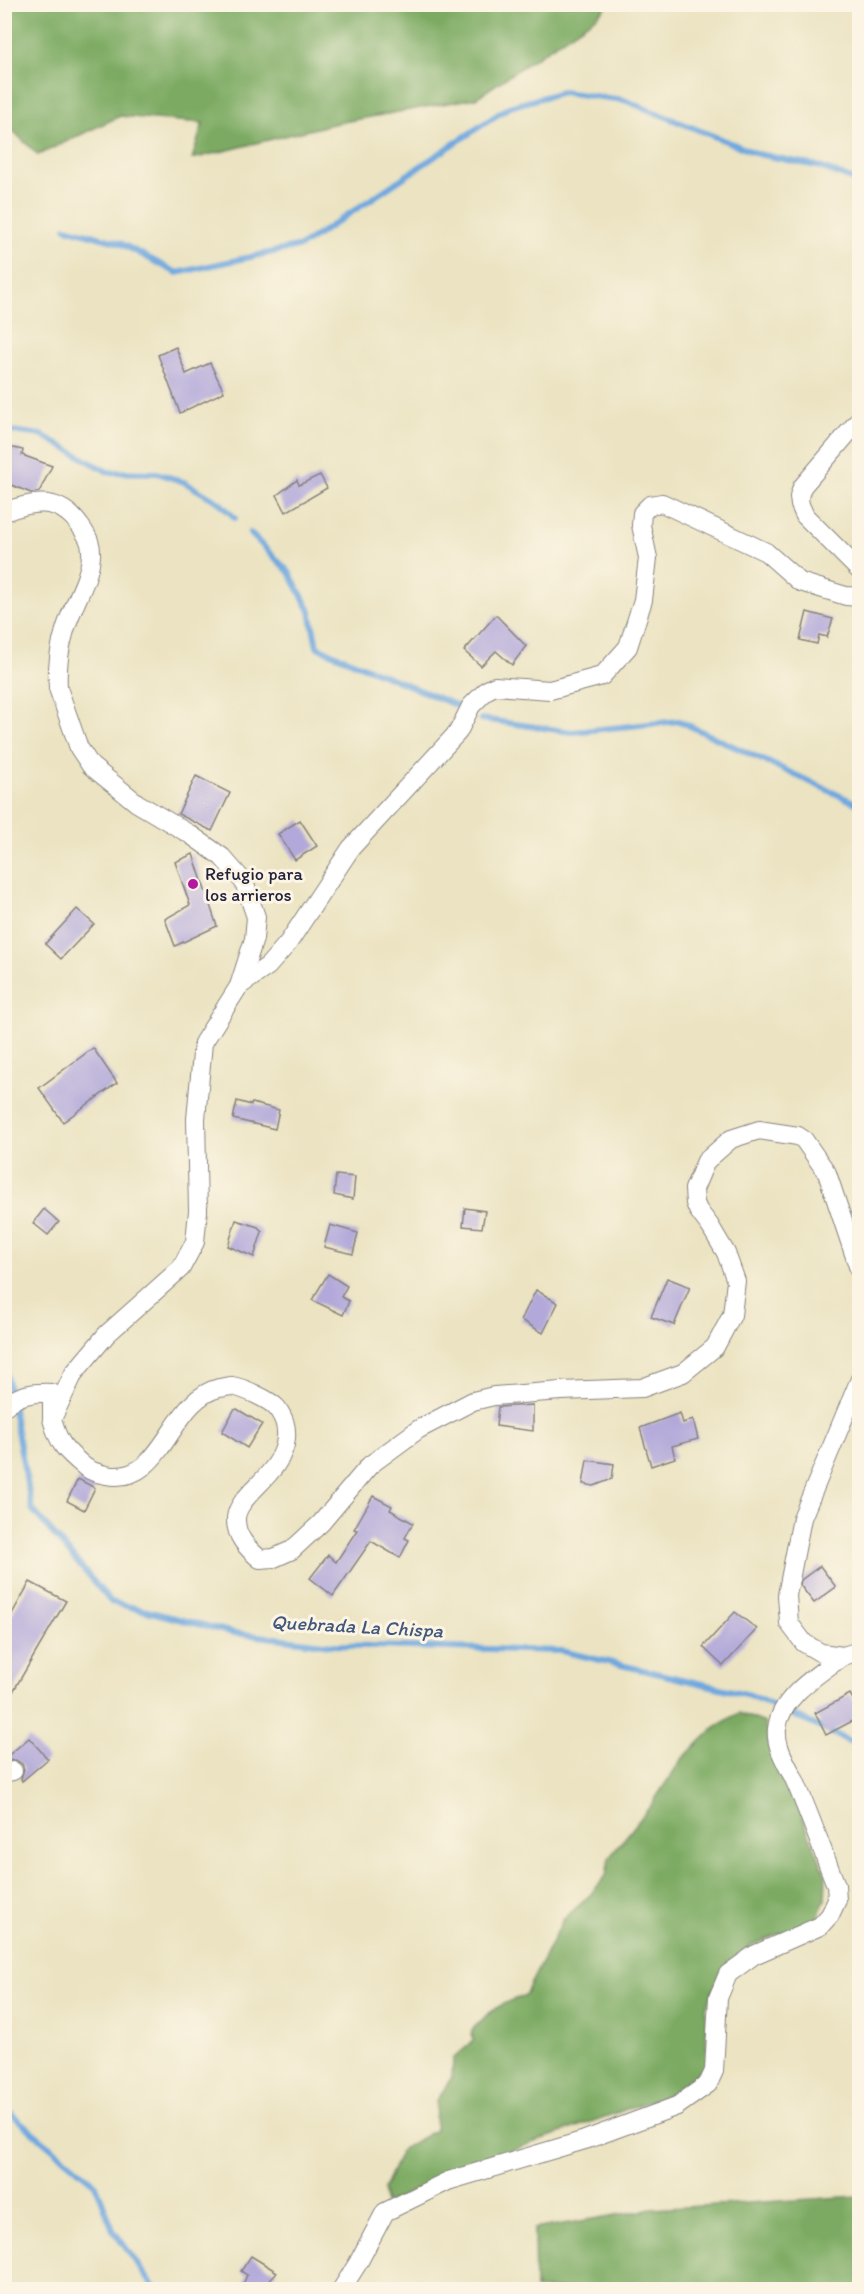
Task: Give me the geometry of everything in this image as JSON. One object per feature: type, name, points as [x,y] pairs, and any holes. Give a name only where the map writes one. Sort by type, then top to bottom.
[{"type":"street","points":[[860,419],[802,487],[799,497],[804,516],[860,571]]},
{"type":"street","points":[[239,986],[268,966],[288,943],[351,848],[458,732],[471,706],[487,690],[495,686],[550,690],[602,676],[628,647],[643,600],[648,558],[641,525],[642,513],[650,505],[663,502],[766,552],[800,582],[846,596],[860,597]]},
{"type":"street","points":[[4,512],[24,504],[48,503],[65,508],[90,539],[91,560],[64,633],[58,688],[79,748],[91,766],[137,803],[191,835],[222,858],[244,882],[256,917],[254,939],[239,986],[203,1043],[196,1119],[198,1211],[195,1242],[182,1268],[107,1334],[74,1373],[52,1419]]},
{"type":"street","points":[[4,1407],[12,1400],[23,1396],[37,1392],[52,1393],[52,1419],[58,1441],[70,1455],[92,1472],[115,1477],[132,1474],[149,1463],[184,1412],[205,1394],[231,1386],[273,1404],[285,1424],[285,1446],[280,1460],[238,1510],[236,1519],[242,1541],[247,1548],[260,1559],[274,1558],[292,1550],[321,1523],[370,1465],[418,1429],[473,1401],[494,1396],[642,1388],[683,1373],[715,1347],[732,1315],[736,1281],[726,1252],[698,1210],[694,1189],[706,1161],[731,1139],[759,1130],[798,1136],[804,1140],[827,1173],[860,1272]]},
{"type":"street","points":[[851,1653],[821,1653],[804,1644],[789,1623],[787,1595],[802,1518],[860,1380]]},
{"type":"street","points":[[341,2289],[358,2263],[385,2212],[448,2181],[585,2140],[677,2106],[708,2084],[714,2071],[718,1998],[728,1974],[754,1955],[820,1926],[830,1915],[837,1900],[836,1885],[795,1781],[778,1745],[777,1729],[781,1716],[796,1692],[851,1653]]},
{"type":"green space","points":[[4,5],[608,5],[596,17],[476,98],[337,123],[192,159],[203,123],[120,116],[38,155],[5,123]]},
{"type":"green space","points":[[739,1713],[765,1723],[769,1744],[784,1773],[826,1875],[825,1900],[817,1919],[752,1945],[722,1969],[706,2008],[707,2065],[672,2093],[456,2170],[385,2204],[384,2188],[402,2149],[435,2130],[436,2102],[452,2077],[453,2059],[473,2041],[472,2030],[495,2009],[509,2001],[524,1997],[563,1920],[591,1894],[606,1876],[609,1858],[652,1804],[681,1760],[715,1727]]},
{"type":"green space","points":[[859,2196],[859,2289],[535,2289],[534,2229],[652,2209]]},
{"type":"building","points":[[176,347],[186,374],[210,363],[224,392],[180,413],[158,355]]},
{"type":"building","points":[[4,446],[23,450],[22,455],[52,466],[39,492],[31,493],[4,482]]},
{"type":"building","points":[[320,475],[327,488],[286,512],[277,495],[297,480],[299,485]]},
{"type":"building","points":[[807,612],[833,619],[827,637],[819,635],[817,644],[800,640]]},
{"type":"building","points":[[496,615],[526,646],[512,665],[496,651],[481,666],[464,651]]},
{"type":"building","points":[[196,776],[230,793],[212,831],[178,814]]},
{"type":"building","points":[[300,820],[317,846],[295,860],[278,834]]},
{"type":"building","name":"Refugio para los arrieros","points":[[193,854],[217,926],[175,946],[165,919],[190,905],[175,862]]},
{"type":"building","points":[[77,909],[94,924],[61,959],[45,944]]},
{"type":"building","points":[[93,1048],[117,1083],[63,1122],[39,1088]]},
{"type":"building","points":[[237,1101],[279,1110],[275,1129],[233,1119]]},
{"type":"building","points":[[336,1175],[355,1177],[353,1199],[334,1195]]},
{"type":"building","points":[[465,1208],[485,1211],[482,1228],[463,1226]]},
{"type":"building","points":[[44,1209],[59,1222],[48,1235],[33,1223]]},
{"type":"building","points":[[236,1220],[258,1227],[262,1232],[254,1257],[228,1246]]},
{"type":"building","points":[[330,1225],[358,1233],[353,1254],[324,1247]]},
{"type":"building","points":[[328,1274],[347,1286],[341,1297],[349,1301],[343,1315],[312,1300]]},
{"type":"building","points":[[667,1278],[690,1287],[674,1325],[651,1317]]},
{"type":"building","points":[[536,1290],[558,1303],[543,1333],[521,1320]]},
{"type":"building","points":[[533,1405],[533,1431],[496,1426],[498,1407]]},
{"type":"building","points":[[237,1409],[262,1424],[247,1448],[222,1432],[234,1410]]},
{"type":"building","points":[[680,1413],[683,1423],[693,1419],[698,1439],[672,1446],[675,1458],[651,1466],[640,1428]]},
{"type":"building","points":[[587,1460],[614,1464],[612,1479],[594,1486],[583,1484]]},
{"type":"building","points":[[78,1479],[95,1488],[84,1510],[67,1501]]},
{"type":"building","points":[[373,1496],[392,1506],[390,1510],[413,1523],[405,1538],[409,1540],[400,1558],[371,1541],[333,1596],[310,1578],[328,1555],[336,1562],[357,1530],[354,1529]]},
{"type":"building","points":[[820,1566],[836,1587],[814,1603],[800,1585],[801,1580]]},
{"type":"building","points":[[30,1582],[66,1601],[4,1707],[4,1628]]},
{"type":"building","points":[[735,1612],[757,1629],[723,1666],[703,1647]]},
{"type":"building","points":[[850,1694],[860,1711],[860,1717],[826,1735],[815,1713]]},
{"type":"building","points":[[29,1738],[48,1759],[22,1781],[24,1769],[22,1764],[16,1760],[5,1761],[4,1759]]},
{"type":"building","points":[[251,2256],[277,2272],[261,2289],[241,2289],[247,2275],[241,2271]]},
{"type":"waterway","points":[[66,228],[120,243],[177,273],[301,246],[509,107],[562,92],[624,100],[758,154],[817,166],[860,182]]},
{"type":"waterway","points":[[4,430],[42,435],[108,472],[157,473],[184,482],[220,503],[235,518]]},
{"type":"waterway","points":[[250,533],[289,572],[310,611],[317,647],[460,707]]},
{"type":"waterway","points":[[481,719],[572,732],[679,721],[860,805]]},
{"type":"waterway","name":"Quebrada La Chispa","points":[[4,1362],[32,1509],[111,1602],[234,1633],[332,1645],[561,1651],[750,1695],[860,1746]]},
{"type":"waterway","points":[[4,2108],[96,2185],[113,2230],[156,2290]]},
{"type":"place","name":"Refugio para los arrieros","points":[[193,884]]}]
